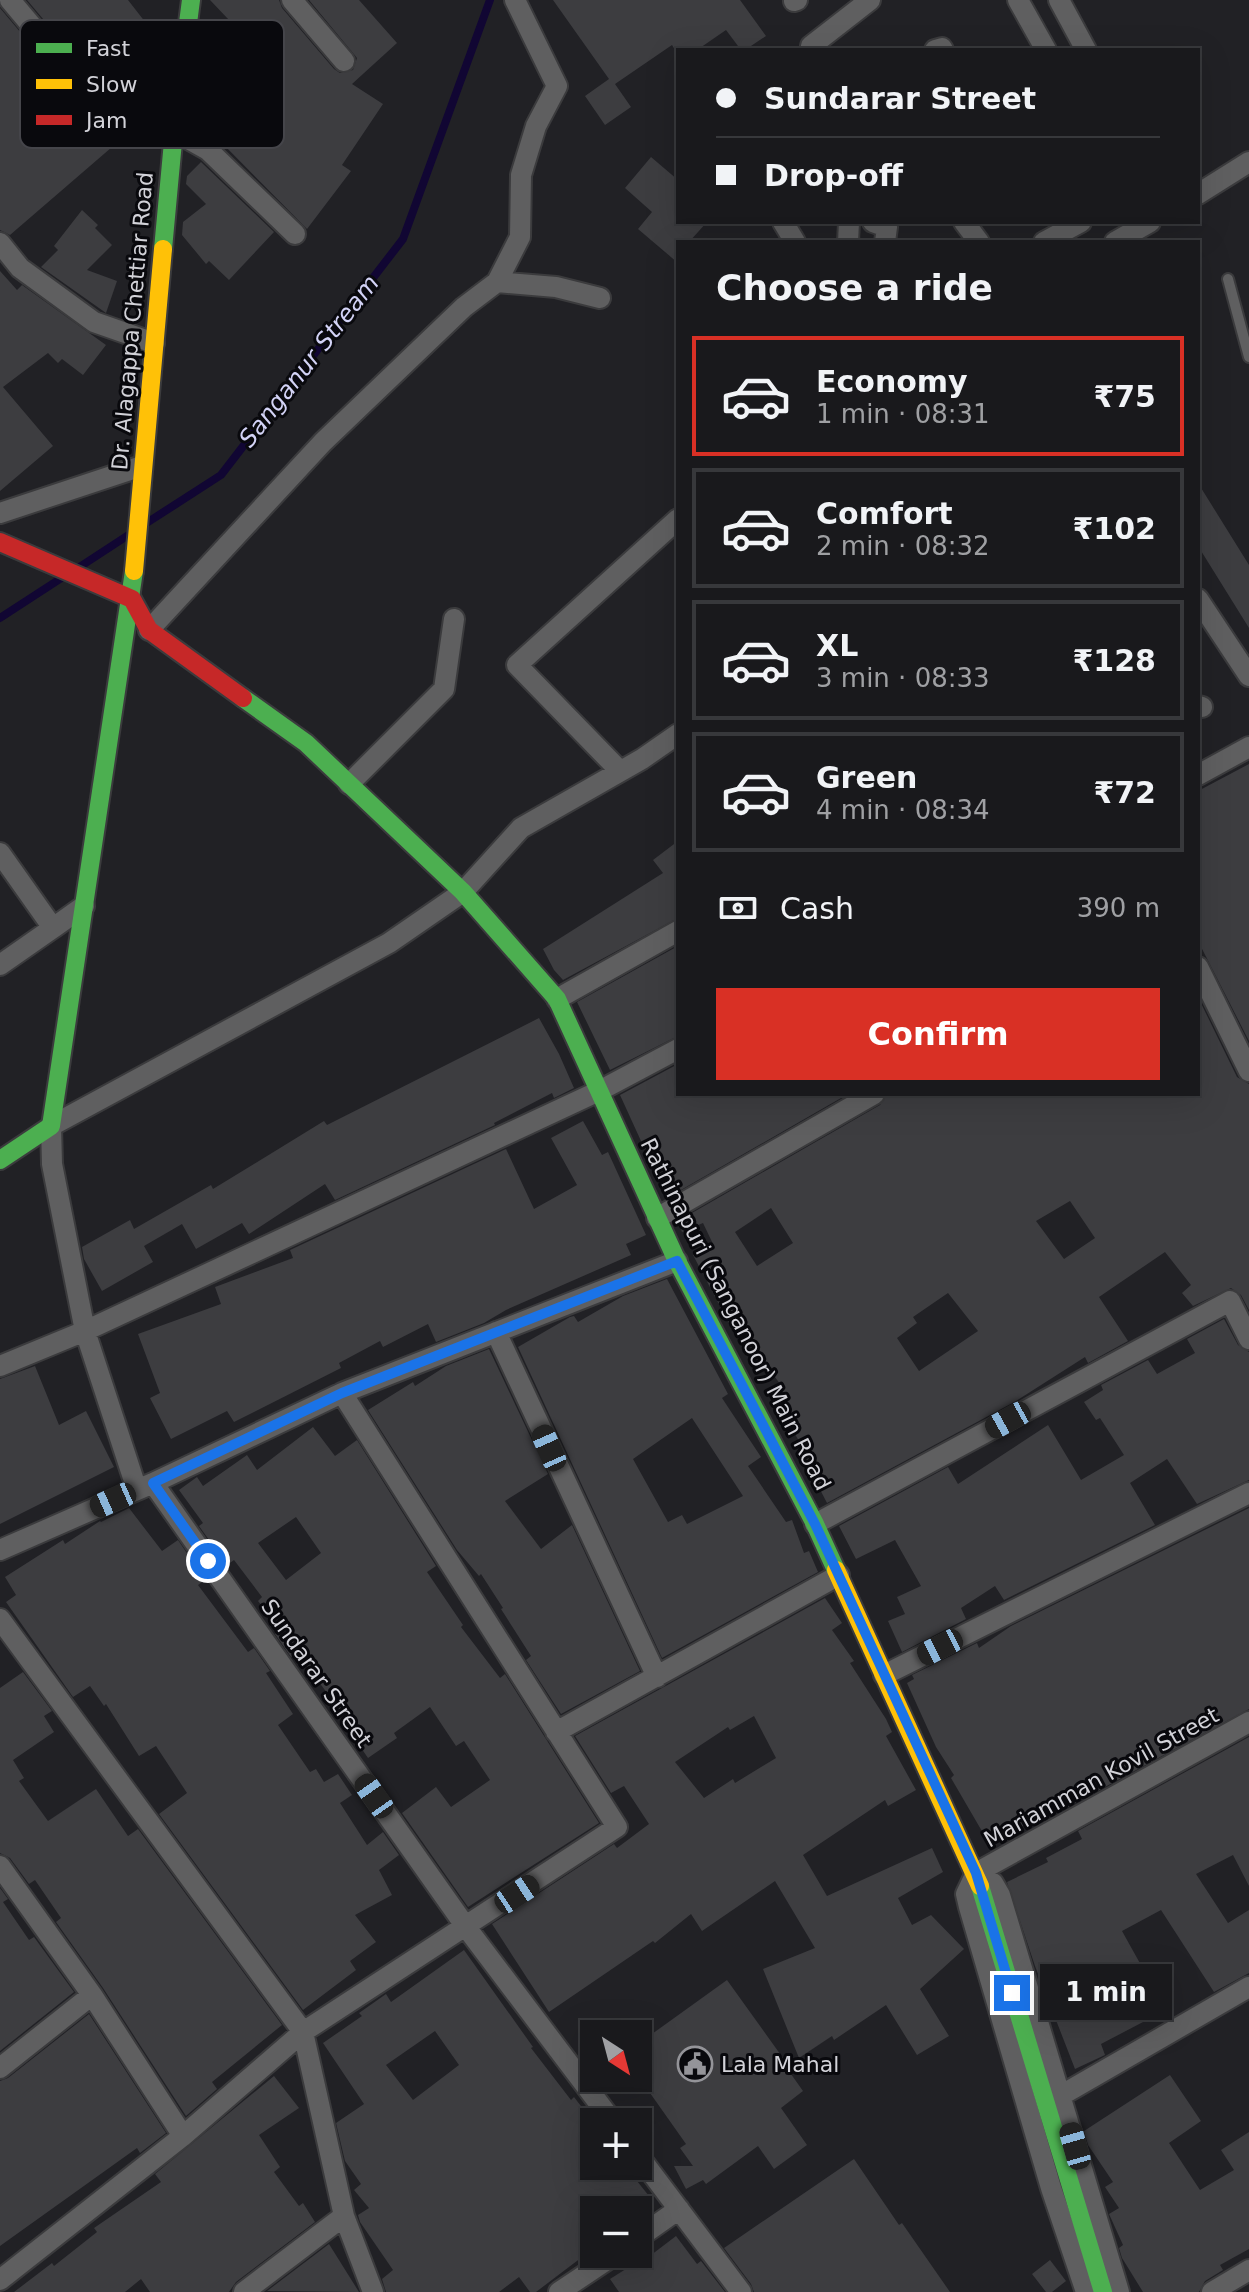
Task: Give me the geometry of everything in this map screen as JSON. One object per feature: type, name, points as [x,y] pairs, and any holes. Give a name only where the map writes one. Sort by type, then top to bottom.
[{"type":"street","points":[[10,0],[27,20]]},
{"type":"street","name":"Dr. Alagappa Chettiar Road","points":[[188,20],[191,0]]},
{"type":"street","points":[[292,0],[344,61]]},
{"type":"street","points":[[149,630],[323,442],[464,307],[497,282],[520,237],[521,175],[536,126],[557,86],[515,0]]},
{"type":"street","points":[[812,48],[811,46],[870,0]]},
{"type":"street","points":[[1018,0],[1045,48]]},
{"type":"street","points":[[1059,0],[1085,48]]},
{"type":"street","name":"Dr. Alagappa Chettiar Road","points":[[51,1126],[132,599],[172,148]]},
{"type":"street","points":[[204,148],[295,234]]},
{"type":"street","points":[[1200,193],[1249,162]]},
{"type":"street","points":[[879,224],[887,227],[885,240]]},
{"type":"street","points":[[1048,240],[1077,224]]},
{"type":"street","points":[[1118,240],[1146,224]]},
{"type":"street","points":[[0,243],[20,268],[94,322],[154,343]]},
{"type":"street","points":[[497,282],[556,287],[600,298]]},
{"type":"street","points":[[0,513],[141,472]]},
{"type":"street","points":[[620,771],[517,665],[676,521]]},
{"type":"street","points":[[0,542],[132,599]]},
{"type":"street","name":"Rathinapuri (Sanganoor) Main Road","points":[[132,599],[149,630],[306,743],[463,892],[557,999],[677,1261],[815,1524],[976,1873],[1103,2292]]},
{"type":"street","points":[[1200,602],[1249,676]]},
{"type":"street","points":[[349,784],[444,689],[454,619]]},
{"type":"street","points":[[0,1160],[51,1126],[389,943],[463,892],[521,828],[676,735]]},
{"type":"street","points":[[1200,774],[1249,747]]},
{"type":"street","points":[[0,853],[53,928]]},
{"type":"street","points":[[0,965],[84,906]]},
{"type":"street","points":[[557,999],[676,932]]},
{"type":"street","points":[[1200,971],[1249,1071]]},
{"type":"street","points":[[0,1366],[85,1331],[599,1091],[676,1050]]},
{"type":"street","points":[[657,1218],[870,1096]]},
{"type":"street","name":"Sundarar Street","points":[[51,1126],[52,1164],[85,1331],[145,1486],[466,1927],[602,2108]]},
{"type":"street","points":[[0,1550],[342,1393],[677,1261]]},
{"type":"street","points":[[815,1524],[1230,1301],[1249,1339]]},
{"type":"street","points":[[496,1332],[657,1677]]},
{"type":"street","points":[[0,2280],[183,2136],[303,2032],[617,1827],[342,1393]]},
{"type":"street","points":[[884,1675],[1249,1493]]},
{"type":"street","points":[[556,1732],[839,1575]]},
{"type":"street","points":[[0,1619],[303,2032],[344,2216],[373,2292]]},
{"type":"street","name":"Mariamman Kovil Street","points":[[976,1873],[1249,1722]]},
{"type":"street","points":[[0,1866],[92,1995],[183,2136]]},
{"type":"street","points":[[1086,2292],[1051,2188],[969,1907],[966,1894],[976,1873],[993,1883],[1000,1895],[1119,2292]]},
{"type":"street","points":[[1060,2096],[1249,1987]]},
{"type":"street","points":[[0,2068],[92,1995]]},
{"type":"street","points":[[652,2173],[741,2292]]},
{"type":"street","points":[[652,2228],[679,2209]]},
{"type":"street","points":[[244,2292],[344,2216]]},
{"type":"street","points":[[559,2292],[595,2268]]},
{"type":"street","points":[[1212,2292],[1249,2270]]},
{"type":"lane","points":[[1228,279],[1249,357]]},
{"type":"building","points":[[27,0],[128,0],[144,20],[44,20]]},
{"type":"building","points":[[210,0],[279,0],[282,8],[340,73],[353,70],[357,58],[309,0],[359,0],[397,43],[352,84],[383,104],[342,165],[351,171],[307,229],[227,148],[284,148],[284,20],[229,20]]},
{"type":"building","points":[[553,0],[740,0],[766,36],[748,48],[740,48],[726,30],[700,48],[675,50],[672,45],[615,84],[631,107],[605,125],[585,96],[609,79]]},
{"type":"building","points":[[0,8],[20,32],[20,148],[111,148],[10,235],[0,230]]},
{"type":"building","points":[[651,157],[676,178],[676,224],[705,224],[691,240],[676,240],[676,261],[638,229],[652,212],[625,188]]},
{"type":"building","points":[[201,162],[274,232],[229,280],[209,261],[206,264],[182,235],[183,222],[206,204],[186,184],[187,176]]},
{"type":"building","points":[[82,210],[112,245],[87,270],[117,281],[106,313],[41,267],[58,250],[54,246]]},
{"type":"building","points":[[0,271],[17,290],[22,285],[106,345],[83,375],[62,359],[58,363],[48,353],[3,387],[53,446],[0,491]]},
{"type":"building","points":[[1200,486],[1249,565],[1249,628],[1200,549]]},
{"type":"building","points":[[1249,764],[1249,1041],[1200,945],[1200,790]]},
{"type":"building","points":[[676,843],[676,919],[563,980],[543,949],[663,873],[653,860]]},
{"type":"building","points":[[676,947],[676,1037],[610,1070],[577,1002]]},
{"type":"building","points":[[1200,1001],[1237,1077],[1249,1084],[1249,1310],[1241,1295],[1231,1288],[1193,1306],[1182,1293],[1191,1285],[1165,1252],[1099,1297],[1128,1341],[1088,1363],[1085,1357],[1016,1401],[827,1503],[796,1443],[799,1441],[770,1391],[780,1384],[738,1325],[732,1329],[693,1255],[713,1244],[703,1223],[682,1232],[678,1221],[880,1105],[886,1096],[1200,1096]],"holes":[[[1070,1201],[1095,1238],[1064,1259],[1036,1221]],[[771,1208],[793,1243],[757,1266],[735,1232]],[[948,1293],[978,1331],[919,1371],[897,1338],[917,1323],[913,1317]]]},
{"type":"building","points":[[539,1018],[574,1088],[554,1098],[552,1093],[495,1125],[335,1200],[325,1184],[249,1234],[242,1223],[196,1249],[182,1224],[144,1246],[153,1262],[102,1291],[84,1259],[82,1247],[130,1220],[134,1229],[211,1185],[213,1189],[324,1121],[327,1125]]},
{"type":"building","points":[[676,1065],[676,1096],[845,1096],[667,1198],[620,1095]]},
{"type":"building","points":[[583,1121],[602,1155],[608,1152],[646,1235],[626,1244],[631,1255],[436,1342],[428,1324],[383,1347],[380,1341],[339,1363],[341,1368],[234,1422],[227,1411],[171,1439],[150,1398],[160,1393],[138,1334],[221,1304],[215,1287],[293,1258],[290,1250],[506,1149],[534,1209],[577,1185],[551,1138]]},
{"type":"building","points":[[667,1279],[728,1394],[722,1398],[761,1457],[748,1466],[786,1522],[792,1520],[804,1553],[809,1551],[818,1572],[662,1658],[518,1347],[570,1317],[574,1316],[578,1322],[623,1296]],"holes":[[[692,1418],[743,1496],[687,1524],[682,1515],[668,1522],[633,1459]]]},
{"type":"building","points":[[1224,1319],[1238,1345],[1249,1352],[1249,1480],[1197,1504],[1167,1459],[1130,1483],[1155,1525],[1004,1600],[995,1586],[961,1608],[966,1619],[902,1652],[888,1621],[905,1614],[897,1597],[921,1586],[895,1540],[856,1559],[839,1526],[948,1467],[958,1484],[1048,1425],[1081,1480],[1124,1455],[1100,1418],[1096,1420],[1084,1402],[1103,1390],[1101,1385],[1148,1360],[1157,1374],[1195,1353],[1187,1339]]},
{"type":"building","points":[[489,1349],[548,1474],[505,1501],[541,1549],[572,1525],[640,1671],[561,1714],[526,1660],[531,1656],[503,1608],[481,1574],[479,1576],[457,1550],[368,1410],[413,1382],[415,1386],[446,1366]]},
{"type":"building","points":[[35,1366],[59,1425],[86,1411],[114,1467],[0,1524],[0,1379]]},
{"type":"building","points":[[313,1427],[335,1456],[357,1440],[436,1566],[427,1572],[463,1625],[461,1627],[500,1678],[505,1674],[599,1823],[468,1907],[402,1813],[436,1787],[451,1807],[490,1780],[464,1741],[456,1746],[430,1707],[394,1733],[397,1738],[368,1758],[342,1720],[346,1718],[297,1653],[291,1657],[275,1634],[281,1630],[258,1601],[262,1597],[234,1560],[227,1565],[199,1526],[203,1523],[179,1490],[197,1477],[203,1486],[247,1455],[257,1470]],"holes":[[[296,1517],[321,1553],[286,1580],[258,1543]]]},
{"type":"building","points":[[129,1508],[162,1551],[178,1540],[205,1580],[198,1585],[248,1652],[254,1648],[270,1671],[266,1673],[293,1714],[278,1725],[310,1772],[316,1769],[324,1782],[338,1774],[352,1795],[340,1803],[367,1845],[383,1832],[399,1855],[379,1870],[392,1895],[355,1915],[376,1942],[350,1961],[356,1970],[303,2010],[159,1814],[187,1793],[156,1746],[139,1756],[106,1704],[104,1706],[90,1686],[73,1697],[6,1602],[16,1595],[5,1577],[63,1540],[65,1544],[100,1521]]},
{"type":"building","points":[[1249,1508],[1249,1709],[1066,1808],[1063,1803],[990,1845],[936,1747],[907,1683],[914,1679],[912,1675],[977,1643],[979,1648],[1011,1626]]},
{"type":"building","points":[[825,1598],[842,1623],[832,1630],[854,1661],[850,1663],[886,1719],[892,1732],[886,1736],[916,1790],[888,1806],[885,1800],[803,1855],[827,1896],[932,1848],[943,1872],[898,1898],[912,1925],[931,1915],[964,1949],[920,1989],[949,2036],[917,2055],[886,2005],[834,2040],[832,2036],[799,2058],[763,1969],[815,1948],[775,1881],[702,1931],[691,1914],[655,1943],[653,1941],[549,2012],[492,1924],[614,1844],[617,1848],[649,1824],[624,1786],[611,1793],[575,1736]],"holes":[[[754,1716],[776,1758],[735,1783],[733,1779],[704,1798],[675,1762],[728,1727],[730,1730]]]},
{"type":"building","points":[[23,1672],[52,1711],[44,1716],[54,1732],[13,1760],[24,1778],[19,1781],[48,1821],[96,1789],[128,1836],[138,1829],[282,2025],[212,2082],[217,2089],[186,2116],[56,1922],[61,1918],[35,1880],[29,1884],[10,1858],[0,1853],[0,1688]]},
{"type":"building","points":[[1249,1737],[1249,1886],[1233,1855],[1196,1874],[1228,1923],[1249,1910],[1249,1973],[1214,1992],[1161,1910],[1122,1931],[1166,2010],[1101,2044],[1105,2055],[1075,2069],[1007,1882],[1048,1862],[1046,1858],[1082,1839],[1078,1831]]},
{"type":"building","points":[[0,1888],[8,1899],[3,1902],[29,1940],[34,1937],[74,1992],[0,2051]]},
{"type":"building","points":[[464,1950],[531,2048],[571,2100],[574,2097],[582,2108],[580,2108],[580,2180],[636,2180],[649,2196],[580,2196],[580,2259],[536,2292],[530,2292],[519,2277],[499,2292],[386,2292],[382,2279],[393,2270],[360,2222],[358,2215],[369,2208],[354,2190],[361,2184],[345,2161],[336,2123],[364,2104],[323,2043],[362,2016],[359,2013],[386,1994],[391,2002]],"holes":[[[435,2031],[459,2065],[413,2100],[386,2065]]]},
{"type":"building","points":[[727,1980],[803,2091],[781,2108],[807,2145],[774,2169],[758,2146],[706,2184],[703,2180],[686,2189],[674,2166],[693,2166],[680,2148],[686,2144],[649,2092],[652,2092],[652,2034]]},
{"type":"building","points":[[89,2014],[166,2133],[140,2153],[137,2148],[0,2246],[0,2081],[8,2078]]},
{"type":"building","points":[[1170,2075],[1201,2121],[1169,2143],[1200,2190],[1234,2170],[1221,2150],[1249,2132],[1249,2249],[1220,2265],[1223,2270],[1205,2281],[1199,2292],[1143,2292],[1122,2258],[1119,2248],[1123,2245],[1109,2214],[1119,2208],[1105,2187],[1113,2182],[1088,2145],[1084,2131]]},
{"type":"building","points":[[274,2076],[299,2108],[259,2135],[280,2167],[274,2172],[299,2206],[303,2203],[315,2222],[236,2282],[229,2292],[150,2292],[141,2279],[125,2292],[14,2292],[97,2232],[94,2228],[161,2182],[155,2174]]},
{"type":"building","points":[[854,2159],[950,2292],[754,2292],[724,2248]]},
{"type":"building","points":[[676,2236],[697,2264],[701,2261],[725,2292],[619,2292],[610,2279],[627,2268],[652,2268],[652,2254]]},
{"type":"building","points":[[329,2244],[359,2292],[267,2291]]},
{"type":"building","points":[[1050,2260],[1066,2281],[1052,2292],[1046,2292],[1032,2274]]},
{"type":"waterway","name":"Sanganur Stream","points":[[145,524],[221,475],[403,239],[490,0]]},
{"type":"waterway","name":"Sanganur Stream","points":[[78,568],[130,534]]},
{"type":"waterway","name":"Sanganur Stream","points":[[0,618],[63,577]]},
{"type":"traffic: fast","points":[[188,20],[191,0]]},
{"type":"traffic: fast","points":[[163,249],[172,148]]},
{"type":"traffic: fast","points":[[0,1160],[51,1126],[134,571]]},
{"type":"traffic: fast","points":[[243,698],[306,743],[463,892],[557,999],[677,1261],[836,1570]]},
{"type":"traffic: fast","points":[[980,1886],[1103,2292]]},
{"type":"traffic: slow","points":[[134,571],[163,249]]},
{"type":"traffic: slow","points":[[836,1570],[980,1886]]},
{"type":"traffic: jam","points":[[0,542],[132,599],[149,630],[243,698]]},
{"type":"place","name":"Lala Mahal","points":[[695,2064]]},
{"type":"route","points":[[208,1561],[153,1483],[342,1393],[677,1261],[815,1524],[976,1873],[1012,1993]]}]
